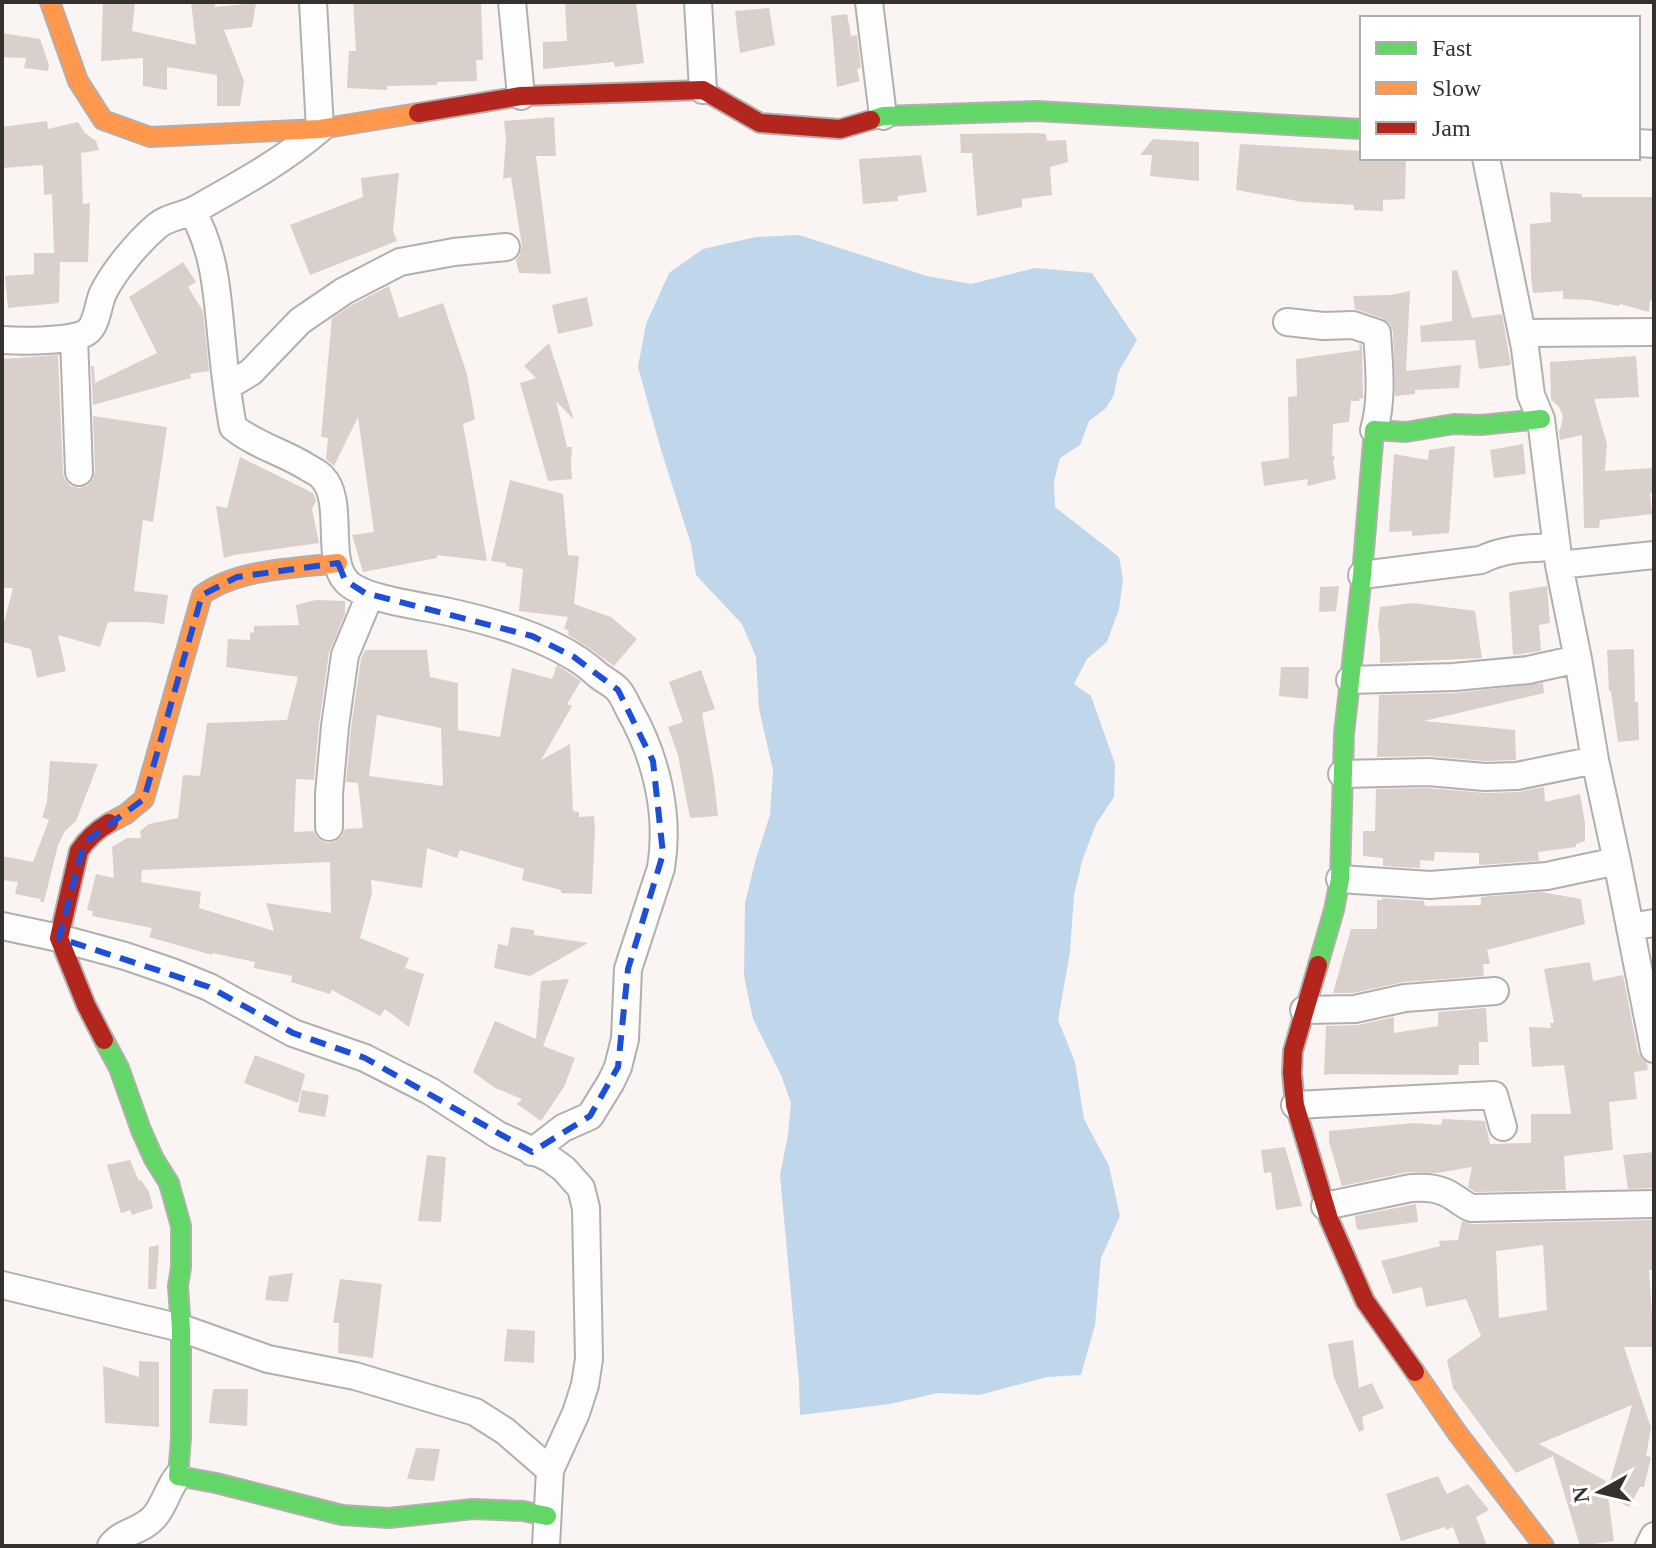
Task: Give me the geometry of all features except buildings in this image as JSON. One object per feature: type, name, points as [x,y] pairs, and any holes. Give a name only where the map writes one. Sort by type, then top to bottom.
[{"type":"street","points":[[50,2],[78,81],[103,120],[150,137],[320,129],[521,96],[703,90],[760,123],[840,129],[883,116],[1036,111],[1360,129]]},
{"type":"street","points":[[313,2],[320,129]]},
{"type":"street","points":[[512,2],[521,96]]},
{"type":"street","points":[[698,2],[703,90]]},
{"type":"street","points":[[869,2],[883,116]]},
{"type":"street","points":[[2,340],[40,341],[86,333],[91,329],[104,292],[141,242],[159,224],[192,211],[295,150],[320,129]]},
{"type":"street","points":[[1486,160],[1522,333],[1531,395],[1541,419],[1558,556],[1595,760],[1617,861],[1642,925],[1654,1049]]},
{"type":"street","points":[[192,211],[208,245],[216,280],[233,427],[245,437],[323,477],[332,497],[334,539],[338,563],[346,582],[370,595],[454,613],[532,636],[574,657],[618,690],[642,733],[653,761],[662,816],[663,854],[628,969],[625,1039],[618,1067],[590,1116],[563,1128],[532,1152]]},
{"type":"street","points":[[228,386],[251,372],[300,321],[344,291],[400,262],[506,247]]},
{"type":"street","points":[[1287,322],[1353,325],[1377,333],[1380,396],[1344,734],[1340,879],[1293,1051],[1295,1105],[1325,1206],[1365,1301],[1449,1423],[1544,1546]]},
{"type":"street","points":[[1522,333],[1654,332]]},
{"type":"street","points":[[74,337],[79,472]]},
{"type":"street","points":[[1374,430],[1406,432],[1454,424],[1481,425],[1541,419]]},
{"type":"street","points":[[1362,575],[1481,560],[1495,553],[1520,549],[1558,556],[1654,555]]},
{"type":"street","points":[[111,1546],[122,1534],[141,1528],[154,1517],[178,1476],[182,1455],[178,1286],[181,1233],[169,1183],[154,1159],[119,1068],[86,1005],[59,938],[70,886],[84,843],[99,829],[126,814],[144,799],[202,595],[215,585],[237,577],[338,563]]},
{"type":"street","points":[[329,827],[335,726],[345,655],[370,595]]},
{"type":"street","points":[[1350,680],[1469,676],[1528,670],[1578,659]]},
{"type":"street","points":[[1342,774],[1428,772],[1485,777],[1517,776],[1595,760]]},
{"type":"street","points":[[1340,879],[1430,885],[1547,876],[1617,861]]},
{"type":"street","points":[[2,926],[125,956],[209,987],[293,1033],[365,1058],[430,1091],[498,1135],[549,1158],[581,1188],[586,1208],[589,1359],[576,1413],[550,1470],[546,1546]]},
{"type":"street","points":[[1304,1010],[1355,1009],[1405,998],[1495,991]]},
{"type":"street","points":[[1295,1105],[1494,1095],[1503,1127]]},
{"type":"street","points":[[1325,1206],[1411,1188],[1434,1188],[1472,1208],[1654,1204]]},
{"type":"street","points":[[2,1285],[181,1328],[268,1359],[355,1376],[475,1412],[505,1431],[550,1470]]},
{"type":"street","points":[[178,1476],[342,1515],[389,1518],[473,1509],[523,1511],[547,1516]]},
{"type":"street","points":[[1649,1546],[1654,1536]]},
{"type":"highlighted area","points":[[338,563],[345,580],[365,593],[532,636],[574,657],[618,690],[653,761],[663,854],[628,969],[618,1067],[590,1116],[532,1152],[365,1058],[293,1033],[209,987],[59,938],[84,843],[144,799],[202,595],[237,577]]},
{"type":"water","points":[[799,235],[927,276],[971,284],[1035,268],[1092,273],[1137,340],[1118,373],[1114,395],[1106,408],[1089,421],[1080,445],[1060,458],[1054,481],[1055,507],[1119,557],[1123,579],[1119,609],[1107,642],[1087,659],[1074,684],[1091,696],[1102,727],[1115,764],[1114,797],[1096,824],[1082,861],[1074,895],[1070,952],[1058,1020],[1075,1062],[1084,1119],[1109,1166],[1120,1216],[1101,1258],[1095,1325],[1081,1375],[1047,1377],[979,1395],[938,1393],[890,1404],[800,1415],[780,1175],[791,1103],[781,1075],[753,1019],[744,976],[745,903],[770,815],[773,770],[759,709],[756,657],[742,624],[696,575],[691,544],[638,367],[646,324],[669,273],[703,249],[756,237]]},
{"type":"traffic: fast","points":[[871,120],[883,116],[1036,111],[1360,129]]},
{"type":"traffic: fast","points":[[1318,965],[1340,879],[1344,734],[1374,430],[1406,432],[1454,424],[1481,425],[1541,419]]},
{"type":"traffic: fast","points":[[104,1040],[119,1068],[154,1159],[169,1183],[181,1226],[178,1286],[181,1438],[178,1476],[342,1515],[389,1518],[473,1509],[523,1511],[547,1516]]},
{"type":"traffic: slow","points":[[50,2],[78,81],[103,120],[150,137],[320,129],[418,113]]},
{"type":"traffic: slow","points":[[109,823],[144,799],[202,595],[216,586],[249,575],[338,563]]},
{"type":"traffic: slow","points":[[1415,1372],[1544,1546]]},
{"type":"traffic: jam","points":[[418,113],[521,96],[703,90],[760,123],[840,129],[871,120]]},
{"type":"traffic: jam","points":[[104,1040],[59,938],[79,851],[92,835],[109,823]]},
{"type":"traffic: jam","points":[[1318,965],[1293,1051],[1295,1105],[1329,1219],[1365,1301],[1415,1372]]}]
